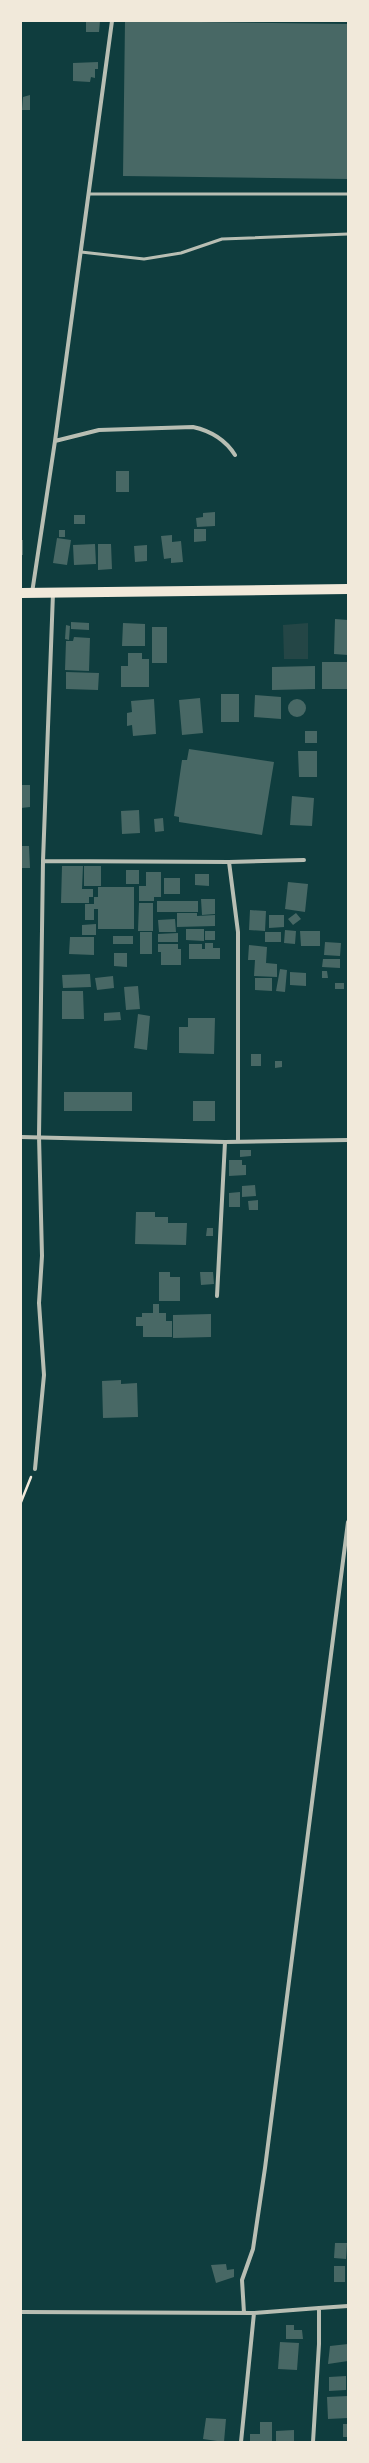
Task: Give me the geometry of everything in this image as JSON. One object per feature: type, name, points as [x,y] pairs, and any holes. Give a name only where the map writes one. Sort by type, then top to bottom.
[{"type":"main road","points":[[21,593],[348,589]]},
{"type":"street","points":[[32,593],[56,441],[112,21]]},
{"type":"street","points":[[56,441],[99,430],[193,427],[204,429],[217,436],[228,444],[235,455]]},
{"type":"street","points":[[35,1469],[44,1375],[39,1303],[42,1256],[39,1136],[43,861],[53,593]]},
{"type":"street","points":[[43,861],[229,862],[304,860]]},
{"type":"street","points":[[229,862],[238,932],[238,1140]]},
{"type":"street","points":[[21,1137],[39,1136],[225,1142],[238,1140],[348,1140]]},
{"type":"street","points":[[217,1296],[225,1142]]},
{"type":"street","points":[[244,2312],[242,2280],[253,2249],[266,2160],[348,1522]]},
{"type":"street","points":[[21,2312],[254,2312],[348,2306]]},
{"type":"street","points":[[313,2442],[319,2344],[318,2308]]},
{"type":"street","points":[[241,2442],[254,2312]]},
{"type":"lane","points":[[89,194],[348,194]]},
{"type":"lane","points":[[81,252],[144,258],[167,257],[228,238],[348,234]]},
{"type":"path","points":[[21,1502],[35,1469]]},
{"type":"shaded area","points":[[308,623],[308,659],[284,659],[283,625]]},
{"type":"building","points":[[86,21],[100,21],[99,32],[86,32]]},
{"type":"building","points":[[125,21],[348,24],[348,179],[123,176]]},
{"type":"building","points":[[98,62],[98,69],[95,69],[95,78],[91,77],[90,82],[73,81],[73,63]]},
{"type":"building","points":[[30,95],[30,110],[22,110],[23,97]]},
{"type":"building","points":[[116,471],[129,471],[129,492],[116,492]]},
{"type":"building","points":[[215,512],[215,526],[197,527],[196,518],[203,517],[203,513]]},
{"type":"building","points":[[74,515],[85,515],[85,524],[74,524]]},
{"type":"building","points":[[194,529],[206,529],[206,541],[194,542]]},
{"type":"building","points":[[59,530],[65,530],[65,537],[59,537]]},
{"type":"building","points":[[172,535],[172,542],[181,541],[183,562],[171,563],[171,558],[164,559],[161,536]]},
{"type":"building","points":[[57,538],[71,540],[67,565],[53,563]]},
{"type":"building","points":[[21,540],[23,540],[23,555],[21,555]]},
{"type":"building","points":[[95,544],[96,564],[74,565],[73,545]]},
{"type":"building","points":[[98,544],[111,544],[112,569],[98,570]]},
{"type":"building","points":[[147,545],[147,561],[135,562],[134,546]]},
{"type":"building","points":[[335,619],[348,620],[348,655],[334,654]]},
{"type":"building","points":[[71,622],[89,623],[89,630],[71,629]]},
{"type":"building","points":[[123,623],[145,624],[145,646],[122,646]]},
{"type":"building","points":[[66,625],[70,626],[69,640],[65,639]]},
{"type":"building","points":[[152,627],[167,627],[167,663],[152,663]]},
{"type":"building","points":[[74,637],[90,638],[89,671],[65,670],[66,641],[73,641]]},
{"type":"building","points":[[128,653],[142,653],[142,659],[149,659],[149,687],[121,687],[121,666],[128,666]]},
{"type":"building","points":[[322,662],[348,662],[348,689],[322,689]]},
{"type":"building","points":[[315,666],[315,689],[272,690],[272,667]]},
{"type":"building","points":[[66,672],[99,673],[98,690],[66,689]]},
{"type":"building","points":[[221,694],[239,694],[239,722],[221,722]]},
{"type":"building","points":[[255,695],[281,697],[281,719],[254,717]]},
{"type":"building","points":[[200,698],[203,733],[182,735],[179,700]]},
{"type":"building","points":[[154,699],[156,734],[133,736],[132,725],[127,726],[127,713],[132,712],[131,701]]},
{"type":"building","points":[[293,699],[301,699],[306,704],[304,715],[301,717],[293,717],[288,712],[288,704]]},
{"type":"building","points":[[305,731],[317,731],[317,743],[305,743]]},
{"type":"building","points":[[189,749],[274,762],[262,835],[179,822],[179,817],[174,816],[182,760],[187,760]]},
{"type":"building","points":[[298,751],[317,751],[317,777],[299,777]]},
{"type":"building","points":[[21,785],[30,785],[30,807],[21,808]]},
{"type":"building","points":[[292,796],[314,798],[312,826],[290,825]]},
{"type":"building","points":[[139,810],[140,833],[122,834],[121,811]]},
{"type":"building","points":[[163,818],[164,831],[155,832],[154,819]]},
{"type":"building","points":[[21,846],[29,846],[30,868],[21,868]]},
{"type":"building","points":[[62,866],[83,866],[82,889],[93,889],[93,897],[89,897],[89,903],[61,903]]},
{"type":"building","points":[[84,866],[101,866],[101,886],[84,886]]},
{"type":"building","points":[[126,870],[139,870],[139,884],[126,884]]},
{"type":"building","points":[[146,872],[161,872],[161,897],[154,897],[154,901],[139,901],[139,886],[146,886]]},
{"type":"building","points":[[195,874],[209,874],[209,886],[195,885]]},
{"type":"building","points":[[164,878],[180,878],[180,894],[164,894]]},
{"type":"building","points":[[288,882],[308,884],[305,912],[285,909]]},
{"type":"building","points":[[98,887],[134,887],[134,929],[98,929],[98,909],[94,909],[94,920],[85,920],[85,904],[94,904],[94,897],[98,897]]},
{"type":"building","points":[[201,899],[215,899],[215,914],[202,915]]},
{"type":"building","points":[[157,901],[198,901],[198,912],[157,912]]},
{"type":"building","points":[[139,903],[153,903],[153,931],[138,931]]},
{"type":"building","points":[[250,910],[266,911],[265,931],[249,930]]},
{"type":"building","points":[[177,913],[197,913],[197,916],[215,915],[215,926],[177,927]]},
{"type":"building","points":[[296,913],[301,919],[293,925],[288,919]]},
{"type":"building","points":[[269,915],[284,915],[284,927],[269,928]]},
{"type":"building","points":[[175,919],[176,932],[159,932],[158,920]]},
{"type":"building","points":[[96,924],[96,935],[82,935],[82,925]]},
{"type":"building","points":[[186,929],[204,929],[204,941],[186,940]]},
{"type":"building","points":[[285,930],[296,931],[295,944],[284,943]]},
{"type":"building","points":[[205,931],[215,931],[215,940],[205,940]]},
{"type":"building","points":[[300,931],[320,931],[320,946],[301,946]]},
{"type":"building","points":[[140,932],[152,932],[152,954],[140,954]]},
{"type":"building","points":[[265,932],[281,932],[281,942],[265,942]]},
{"type":"building","points":[[178,933],[178,942],[158,942],[158,934]]},
{"type":"building","points":[[113,936],[133,936],[133,944],[113,944]]},
{"type":"building","points":[[70,937],[94,937],[94,955],[69,954]]},
{"type":"building","points":[[325,942],[341,943],[340,956],[324,955]]},
{"type":"building","points":[[205,943],[213,943],[213,948],[220,948],[220,959],[189,959],[189,944],[202,944],[202,949],[205,949]]},
{"type":"building","points":[[158,944],[178,944],[178,949],[181,949],[181,965],[161,965],[161,952],[158,952]]},
{"type":"building","points":[[249,945],[267,947],[266,963],[277,964],[277,977],[254,976],[255,960],[248,960]]},
{"type":"building","points":[[114,953],[127,953],[127,967],[114,966]]},
{"type":"building","points":[[323,959],[340,959],[340,968],[322,967]]},
{"type":"building","points":[[280,969],[287,970],[285,992],[276,991]]},
{"type":"building","points":[[322,971],[327,971],[328,978],[322,978]]},
{"type":"building","points":[[290,972],[306,973],[306,986],[290,985]]},
{"type":"building","points":[[90,974],[91,987],[63,988],[62,975]]},
{"type":"building","points":[[113,976],[114,988],[97,990],[95,978]]},
{"type":"building","points":[[255,978],[272,978],[272,991],[255,990]]},
{"type":"building","points":[[335,983],[344,983],[344,989],[335,989]]},
{"type":"building","points":[[138,986],[140,1009],[126,1010],[124,987]]},
{"type":"building","points":[[62,991],[83,991],[84,1019],[62,1019]]},
{"type":"building","points":[[120,1012],[121,1020],[104,1021],[104,1013]]},
{"type":"building","points":[[138,1014],[150,1016],[147,1050],[134,1048]]},
{"type":"building","points":[[188,1018],[215,1018],[214,1054],[179,1053],[179,1027],[188,1027]]},
{"type":"building","points":[[251,1054],[261,1054],[261,1066],[251,1066]]},
{"type":"building","points":[[275,1061],[282,1061],[282,1067],[275,1068]]},
{"type":"building","points":[[64,1092],[132,1092],[132,1111],[64,1111]]},
{"type":"building","points":[[193,1101],[215,1101],[215,1121],[193,1121]]},
{"type":"building","points":[[240,1150],[251,1150],[251,1156],[240,1157]]},
{"type":"building","points":[[229,1160],[242,1160],[242,1165],[246,1165],[246,1175],[229,1176]]},
{"type":"building","points":[[255,1185],[256,1196],[242,1197],[242,1186]]},
{"type":"building","points":[[240,1192],[240,1207],[229,1207],[229,1193]]},
{"type":"building","points":[[258,1200],[258,1210],[249,1210],[248,1201]]},
{"type":"building","points":[[136,1212],[155,1212],[155,1217],[168,1217],[168,1223],[187,1223],[186,1245],[135,1244]]},
{"type":"building","points":[[207,1228],[213,1228],[213,1236],[206,1236]]},
{"type":"building","points":[[159,1272],[170,1272],[170,1277],[180,1277],[180,1301],[159,1301]]},
{"type":"building","points":[[200,1272],[213,1272],[214,1284],[201,1285]]},
{"type":"building","points":[[153,1304],[159,1304],[159,1313],[166,1313],[166,1321],[172,1321],[172,1337],[143,1337],[143,1326],[136,1326],[136,1317],[142,1317],[142,1313],[153,1313]]},
{"type":"building","points":[[211,1314],[211,1337],[173,1338],[173,1315]]},
{"type":"building","points":[[121,1380],[121,1384],[137,1383],[138,1417],[103,1418],[102,1381]]},
{"type":"building","points":[[335,2243],[347,2243],[346,2259],[334,2258]]},
{"type":"building","points":[[226,2264],[227,2270],[234,2269],[234,2277],[216,2283],[211,2265]]},
{"type":"building","points":[[334,2266],[345,2266],[345,2282],[334,2282]]},
{"type":"building","points":[[286,2325],[294,2325],[294,2330],[302,2330],[303,2339],[286,2339]]},
{"type":"building","points":[[280,2342],[299,2343],[297,2370],[278,2369]]},
{"type":"building","points":[[348,2344],[348,2361],[328,2364],[330,2346]]},
{"type":"building","points":[[346,2376],[346,2390],[329,2391],[329,2377]]},
{"type":"building","points":[[348,2396],[348,2418],[328,2419],[327,2397]]},
{"type":"building","points":[[206,2418],[226,2419],[224,2442],[203,2439]]},
{"type":"building","points":[[260,2422],[272,2422],[272,2442],[250,2442],[250,2434],[260,2434]]},
{"type":"building","points":[[343,2424],[348,2424],[348,2437],[343,2437]]},
{"type":"building","points":[[294,2430],[294,2442],[276,2442],[276,2431]]}]
